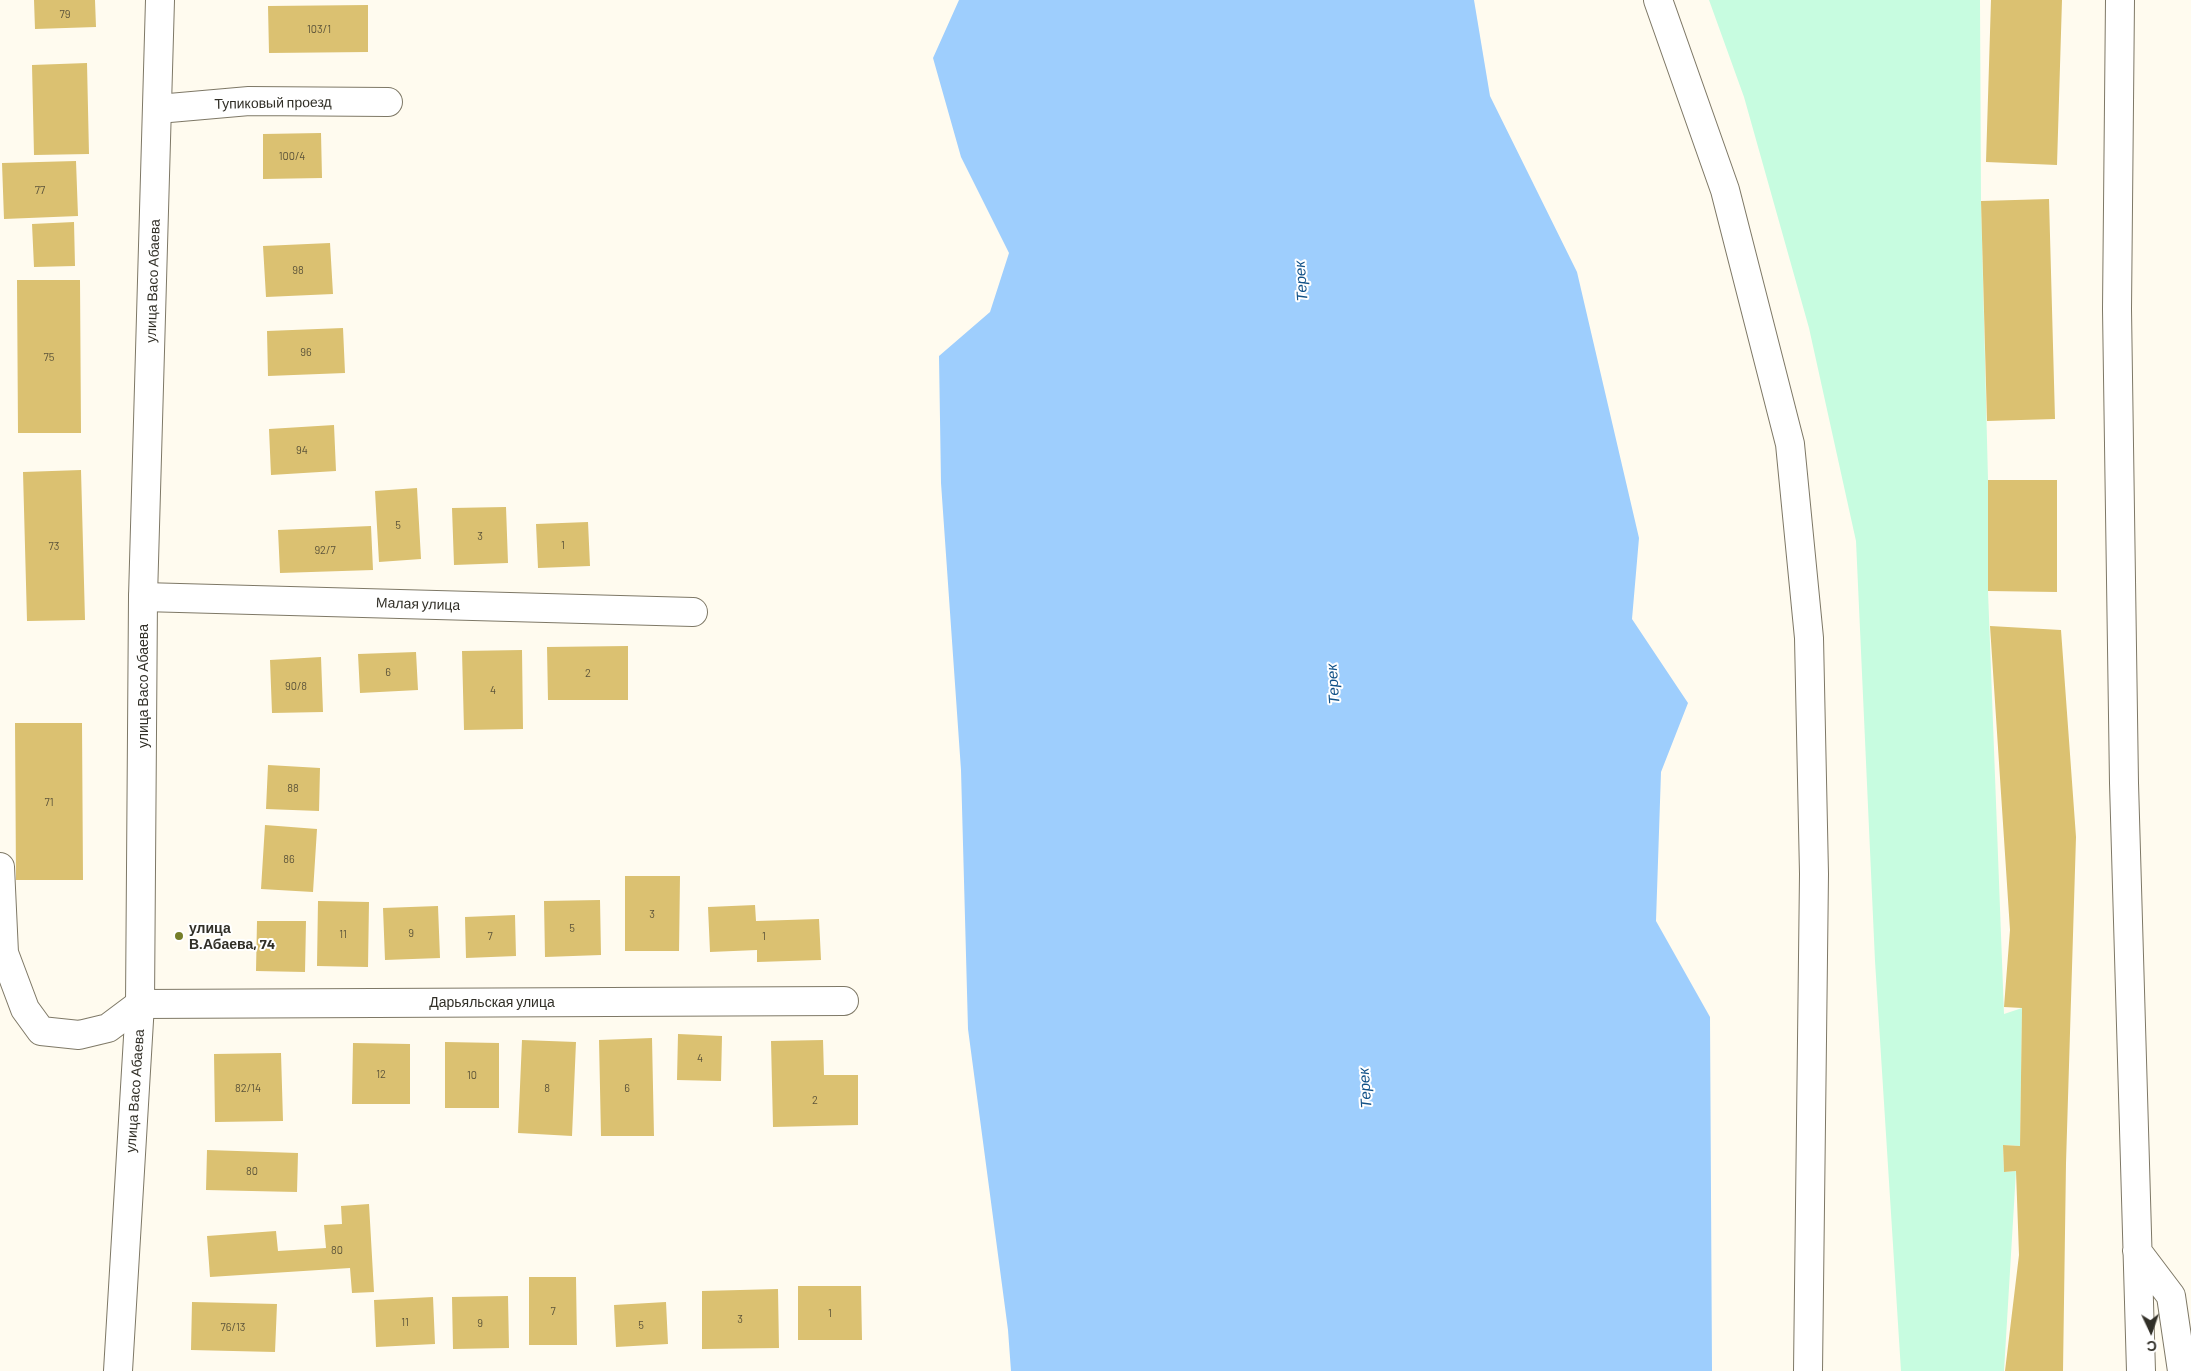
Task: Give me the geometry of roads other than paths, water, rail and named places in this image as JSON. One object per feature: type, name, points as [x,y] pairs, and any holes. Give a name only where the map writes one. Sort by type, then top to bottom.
[{"type":"street","name":"улица Васо Абаева","points":[[118,1371],[140,1004],[143,597],[160,0]]},
{"type":"street","points":[[1658,0],[1725,190],[1790,444],[1809,638],[1814,874],[1808,1371]]},
{"type":"street","points":[[2120,0],[2117,329],[2124,783],[2141,1371]]},
{"type":"street","name":"Тупиковый проезд","points":[[158,109],[249,101],[388,102]]},
{"type":"street","name":"Малая улица","points":[[143,597],[693,612]]},
{"type":"street","points":[[0,867],[4,953],[25,1009],[41,1031],[79,1035],[108,1028],[140,1004]]},
{"type":"street","name":"Дарьяльская улица","points":[[140,1004],[844,1001]]},
{"type":"street","points":[[2137,1251],[2171,1296],[2182,1371]]},
{"type":"water","name":"Терек","points":[[959,0],[1474,0],[1490,96],[1577,272],[1639,538],[1632,619],[1688,703],[1661,772],[1656,921],[1710,1017],[1712,1371],[1011,1371],[1008,1330],[968,1029],[961,770],[941,483],[939,356],[990,312],[1009,253],[961,157],[933,58]]},
{"type":"place","name":"улица В.Абаева, 74","points":[[179,936]]}]
